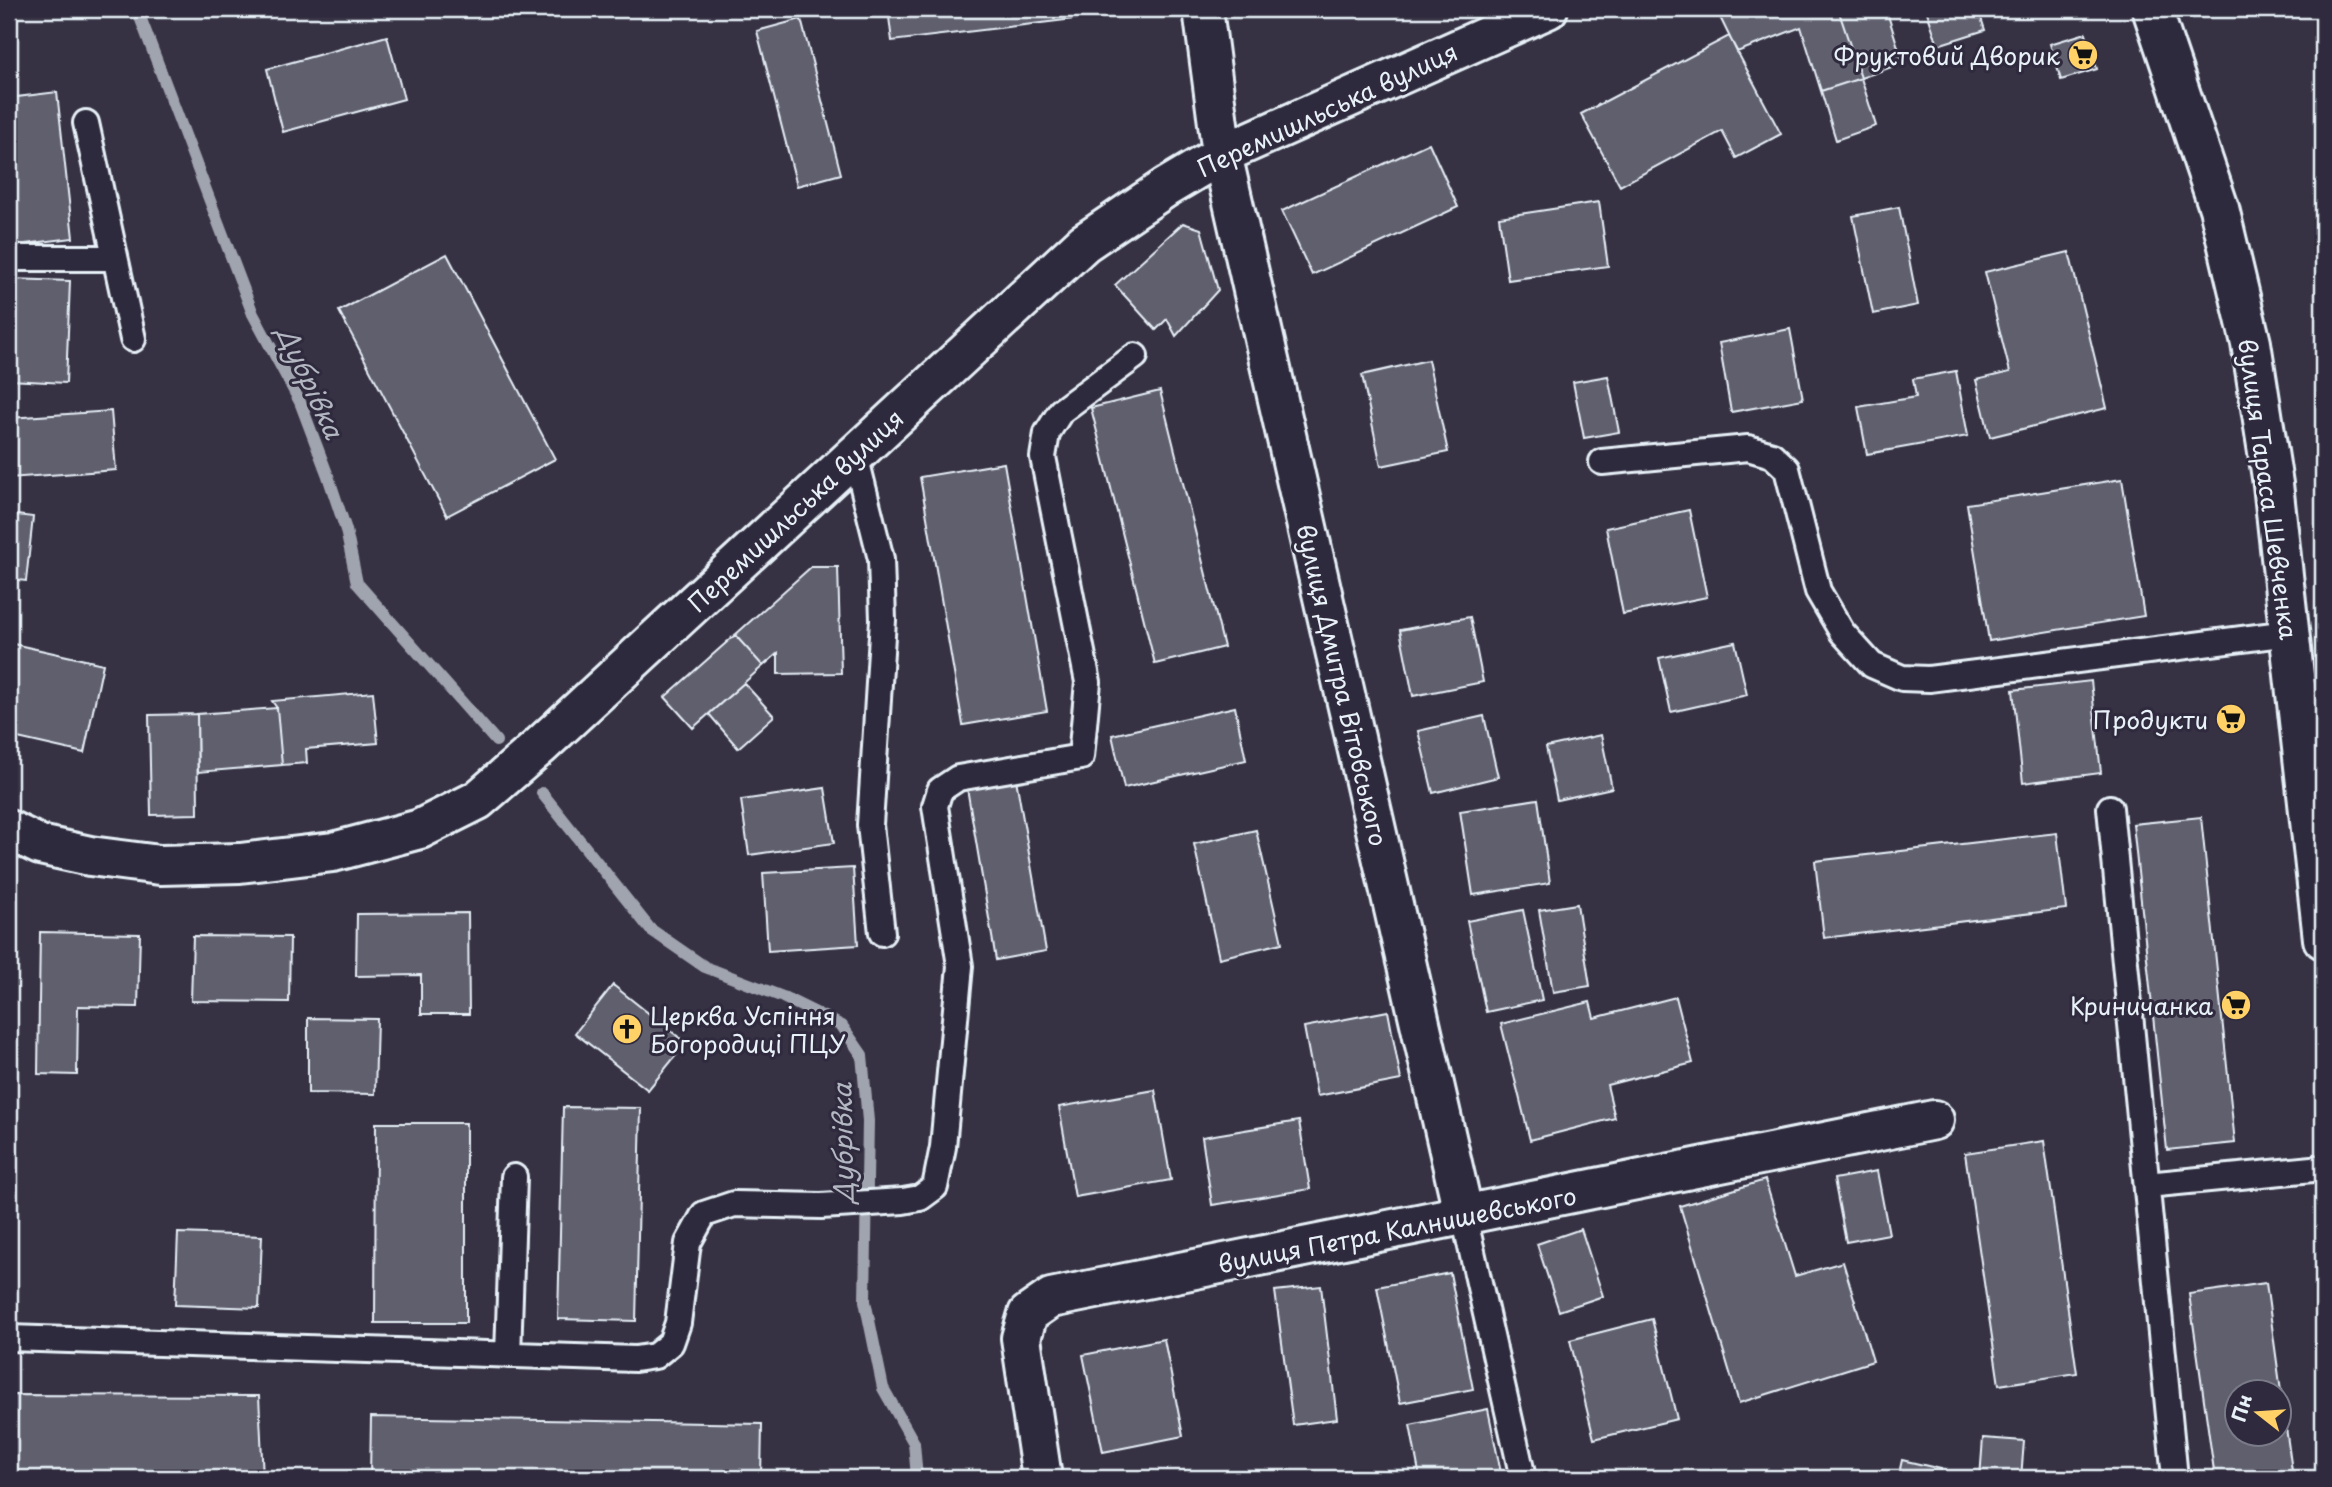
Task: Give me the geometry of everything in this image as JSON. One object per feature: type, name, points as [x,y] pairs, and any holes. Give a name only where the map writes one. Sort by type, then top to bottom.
[{"type":"main road","name":"вулиця Дмитра Вітовського","points":[[1203,9],[1222,154],[1464,1216]]},
{"type":"main road","name":"Перемишльська вулиця","points":[[9,830],[40,845],[90,856],[160,865],[240,863],[333,852],[420,828],[478,800],[539,747],[1084,243],[1165,188],[1222,154],[1548,9]]},
{"type":"main road","name":"вулиця Тараса Шевченка","points":[[2152,9],[2219,208],[2251,342],[2273,484],[2289,633],[2318,849],[2323,939]]},
{"type":"main road","name":"вулиця Петра Калнишевського","points":[[1042,1478],[1021,1338],[1028,1314],[1051,1298],[1934,1120]]},
{"type":"lane","points":[[86,123],[133,339]]},
{"type":"lane","points":[[9,258],[114,258]]},
{"type":"lane","points":[[9,1338],[635,1359],[655,1356],[671,1343],[678,1323],[688,1242],[704,1214],[734,1204],[821,1206],[903,1201],[920,1198],[935,1187],[943,1147],[960,966],[934,806],[940,790],[958,778],[1081,757],[1088,682],[1043,457],[1047,433],[1061,411],[1135,356]]},
{"type":"lane","points":[[1602,462],[1748,448],[1772,455],[1787,469],[1818,591],[1842,632],[1872,665],[1902,678],[1928,679],[2289,633]]},
{"type":"lane","points":[[855,455],[881,559],[883,620],[870,825],[882,933]]},
{"type":"lane","points":[[2110,808],[2175,1478]]},
{"type":"lane","points":[[2147,1185],[2323,1168]]},
{"type":"lane","points":[[508,1355],[514,1177]]},
{"type":"lane","points":[[1464,1216],[1523,1478]]},
{"type":"building","points":[[888,9],[1106,9],[1106,15],[892,41]]},
{"type":"building","points":[[1716,9],[1838,9],[1861,78],[1821,91],[1801,27],[1737,52]]},
{"type":"building","points":[[1838,9],[1886,9],[1903,63],[1861,78]]},
{"type":"building","points":[[1926,9],[1978,9],[1985,30],[1938,45]]},
{"type":"building","points":[[801,19],[841,174],[797,186],[757,31]]},
{"type":"building","points":[[2086,33],[2097,69],[2061,80],[2050,44]]},
{"type":"building","points":[[387,36],[404,99],[283,132],[267,69]]},
{"type":"building","points":[[1729,36],[1781,134],[1736,158],[1722,131],[1620,186],[1581,114]]},
{"type":"building","points":[[1861,78],[1876,126],[1836,140],[1821,91]]},
{"type":"building","points":[[57,92],[73,238],[9,246],[9,98]]},
{"type":"building","points":[[1429,143],[1458,207],[1312,275],[1282,211]]},
{"type":"building","points":[[1599,202],[1608,266],[1508,280],[1499,217]]},
{"type":"building","points":[[1899,207],[1918,305],[1873,314],[1853,216]]},
{"type":"building","points":[[1183,223],[1201,229],[1218,290],[1176,336],[1167,319],[1156,330],[1115,285]]},
{"type":"building","points":[[2069,252],[2107,408],[1990,437],[1976,380],[2010,372],[1985,272]]},
{"type":"building","points":[[447,254],[555,459],[447,516],[339,311]]},
{"type":"building","points":[[10,279],[70,281],[66,383],[9,380]]},
{"type":"building","points":[[1790,329],[1803,399],[1731,412],[1719,343]]},
{"type":"building","points":[[1428,360],[1448,452],[1381,466],[1362,375]]},
{"type":"building","points":[[1956,371],[1968,436],[1867,454],[1858,407],[1916,397],[1913,379]]},
{"type":"building","points":[[1608,376],[1619,432],[1584,438],[1573,382]]},
{"type":"building","points":[[1160,391],[1224,647],[1155,664],[1091,408]]},
{"type":"building","points":[[111,411],[116,470],[9,478],[9,418]]},
{"type":"building","points":[[1004,463],[1047,711],[963,725],[920,477]]},
{"type":"building","points":[[2122,479],[2144,616],[1989,641],[1967,504]]},
{"type":"building","points":[[1689,510],[1707,597],[1623,614],[1606,528]]},
{"type":"building","points":[[9,514],[33,517],[26,581],[9,579]]},
{"type":"building","points":[[811,567],[838,567],[841,673],[778,674],[778,653],[763,666],[735,635]]},
{"type":"building","points":[[1470,617],[1483,682],[1413,696],[1400,630]]},
{"type":"building","points":[[735,635],[763,666],[693,728],[665,697]]},
{"type":"building","points":[[1735,642],[1747,695],[1671,712],[1659,658]]},
{"type":"building","points":[[9,643],[103,664],[84,753],[9,736]]},
{"type":"building","points":[[2091,681],[2101,773],[2023,783],[2013,690]]},
{"type":"building","points":[[744,683],[774,716],[738,748],[709,714]]},
{"type":"building","points":[[373,692],[378,743],[306,749],[307,763],[282,765],[277,708],[272,701]]},
{"type":"building","points":[[1235,707],[1246,760],[1124,788],[1112,735]]},
{"type":"building","points":[[277,708],[282,765],[198,772],[197,714]]},
{"type":"building","points":[[197,714],[198,814],[151,815],[149,715]]},
{"type":"building","points":[[1484,716],[1498,777],[1433,793],[1418,731]]},
{"type":"building","points":[[1601,735],[1612,788],[1557,800],[1546,747]]},
{"type":"building","points":[[1016,779],[1046,951],[996,960],[967,788]]},
{"type":"building","points":[[825,788],[834,843],[749,855],[741,800]]},
{"type":"building","points":[[1538,799],[1550,883],[1473,895],[1460,811]]},
{"type":"building","points":[[2201,817],[2235,1143],[2167,1150],[2133,824]]},
{"type":"building","points":[[1256,830],[1282,943],[1219,958],[1194,844]]},
{"type":"building","points":[[2057,833],[2066,909],[1824,938],[1815,861]]},
{"type":"building","points":[[853,868],[858,945],[768,951],[763,873]]},
{"type":"building","points":[[1577,904],[1590,986],[1553,992],[1539,910]]},
{"type":"building","points":[[1523,910],[1542,1000],[1486,1012],[1467,921]]},
{"type":"building","points":[[468,913],[469,1014],[421,1014],[421,975],[356,976],[357,914]]},
{"type":"building","points":[[40,932],[140,934],[138,1007],[78,1006],[77,1075],[38,1074]]},
{"type":"building","points":[[193,936],[290,937],[289,1002],[191,1001]]},
{"type":"building","points":[[613,985],[686,1043],[648,1090],[575,1033]]},
{"type":"building","points":[[1676,997],[1693,1063],[1607,1085],[1615,1118],[1530,1140],[1501,1024],[1590,1002],[1594,1018]]},
{"type":"building","points":[[1388,1011],[1401,1080],[1317,1096],[1304,1027]]},
{"type":"building","points":[[308,1018],[377,1019],[375,1094],[308,1093]]},
{"type":"building","points":[[1155,1090],[1171,1180],[1075,1197],[1059,1107]]},
{"type":"building","points":[[563,1107],[641,1108],[636,1321],[558,1319]]},
{"type":"building","points":[[1299,1121],[1310,1189],[1212,1205],[1202,1137]]},
{"type":"building","points":[[376,1123],[466,1123],[466,1323],[375,1323]]},
{"type":"building","points":[[2044,1141],[2077,1373],[1999,1385],[1965,1153]]},
{"type":"building","points":[[1877,1171],[1889,1234],[1846,1242],[1834,1179]]},
{"type":"building","points":[[1765,1180],[1795,1276],[1843,1262],[1873,1361],[1739,1403],[1680,1206]]},
{"type":"building","points":[[1581,1229],[1603,1296],[1559,1311],[1537,1244]]},
{"type":"building","points":[[178,1233],[262,1236],[259,1308],[175,1305]]},
{"type":"building","points":[[1450,1273],[1473,1389],[1400,1403],[1377,1287]]},
{"type":"building","points":[[2266,1283],[2279,1378],[2224,1378],[2224,1448],[2289,1448],[2293,1478],[2215,1478],[2189,1294]]},
{"type":"building","points":[[1321,1286],[1337,1419],[1293,1425],[1275,1291]]},
{"type":"building","points":[[1652,1319],[1677,1419],[1594,1439],[1570,1340]]},
{"type":"building","points":[[1164,1339],[1183,1436],[1103,1452],[1083,1355]]},
{"type":"building","points":[[9,1395],[259,1396],[263,1478],[9,1478]]},
{"type":"building","points":[[1488,1409],[1502,1478],[1420,1478],[1410,1425]]},
{"type":"building","points":[[371,1417],[762,1424],[761,1478],[370,1478]]},
{"type":"building","points":[[1983,1438],[2024,1441],[2021,1478],[1980,1478]]},
{"type":"building","points":[[1902,1460],[1941,1469],[1939,1478],[1898,1478]]},
{"type":"waterway","name":"Дубрівка","points":[[137,9],[253,314],[300,402],[346,530],[357,583],[496,741]]},
{"type":"waterway","name":"Дубрівка","points":[[542,793],[650,929],[705,967],[783,997],[842,1026],[862,1055],[868,1121],[865,1301],[883,1388],[914,1443],[917,1478]]},
{"type":"place","name":"Фруктовий Дворик","points":[[2083,55]]},
{"type":"place","name":"Продукти","points":[[2231,719]]},
{"type":"place","name":"Криничанка","points":[[2236,1005]]},
{"type":"place","name":"Церква Успіння Богородиці ПЦУ","points":[[627,1029]]}]
